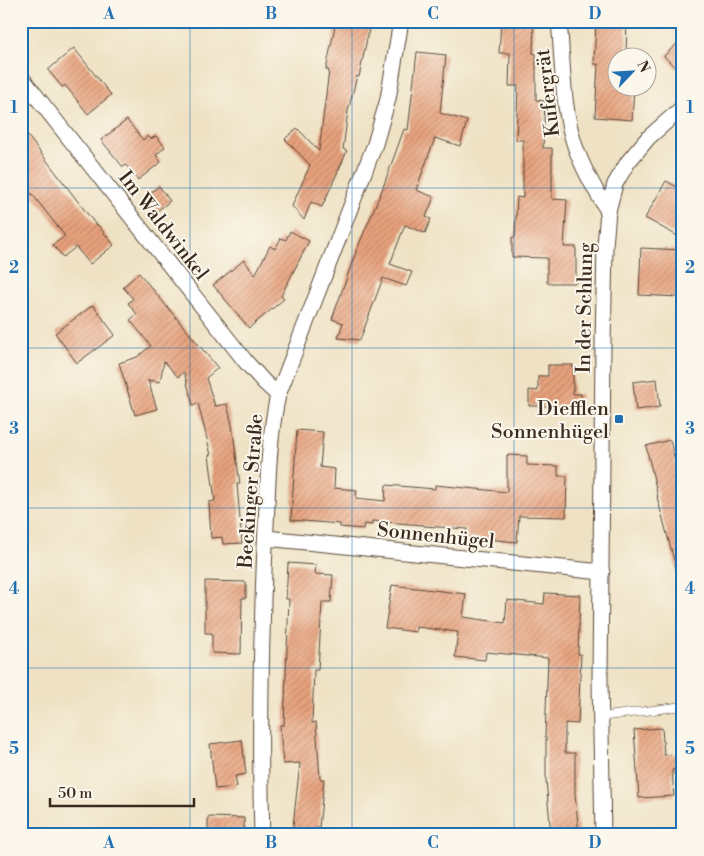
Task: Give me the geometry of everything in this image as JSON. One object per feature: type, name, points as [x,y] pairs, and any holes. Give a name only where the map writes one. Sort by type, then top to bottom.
[{"type":"street","name":"Beckinger Straße","points":[[262,835],[261,643],[273,420],[278,396],[374,144],[388,100],[401,21]]},
{"type":"street","name":"Kufergrät","points":[[559,21],[566,108],[574,145],[586,174],[608,211]]},
{"type":"street","name":"Im Waldwinkel","points":[[21,76],[246,362],[278,396]]},
{"type":"street","name":"In der Schlung","points":[[603,835],[600,717],[604,266],[608,211],[615,184],[628,162],[648,138],[683,107]]},
{"type":"street","name":"Sonnenhügel","points":[[266,538],[602,572]]},
{"type":"lane","points":[[600,717],[683,706]]},
{"type":"building","points":[[336,21],[359,21],[370,24],[359,77],[357,76],[348,111],[343,149],[347,151],[322,207],[311,202],[304,220],[292,206],[310,165],[285,139],[297,128],[319,151],[329,70],[326,70]]},
{"type":"building","points":[[501,21],[534,21],[533,53],[536,54],[536,100],[545,101],[543,148],[552,148],[552,199],[567,200],[564,247],[576,247],[576,283],[547,283],[547,258],[512,257],[512,237],[515,237],[517,197],[523,198],[523,140],[516,140],[518,86],[509,86],[510,53],[499,53]]},
{"type":"building","points":[[596,21],[627,21],[626,48],[606,48],[606,98],[633,98],[632,120],[595,117],[598,64],[594,64]]},
{"type":"building","points":[[683,38],[683,76],[664,56]]},
{"type":"building","points":[[74,48],[111,95],[88,114],[65,85],[62,87],[48,70]]},
{"type":"building","points":[[417,52],[446,55],[440,113],[467,121],[460,146],[435,138],[416,190],[434,197],[426,217],[431,219],[425,233],[405,225],[390,264],[412,272],[406,286],[383,278],[360,340],[338,338],[343,323],[332,319],[404,129],[408,130]]},
{"type":"building","points":[[127,120],[143,140],[148,136],[151,139],[156,136],[165,147],[156,155],[161,162],[138,180],[126,165],[123,167],[101,140]]},
{"type":"building","points":[[21,127],[96,225],[114,245],[90,264],[76,247],[63,257],[53,245],[65,236],[21,180]]},
{"type":"building","points":[[666,181],[683,190],[683,239],[645,218]]},
{"type":"building","points":[[159,186],[170,201],[156,212],[144,198]]},
{"type":"building","points":[[290,231],[309,241],[281,296],[284,299],[249,328],[213,285],[244,260],[255,275],[270,246],[275,249],[281,238],[286,240]]},
{"type":"building","points":[[641,248],[682,250],[680,297],[639,295]]},
{"type":"building","points":[[139,273],[218,368],[206,378],[215,406],[227,404],[232,425],[240,484],[237,484],[242,543],[223,544],[222,537],[211,538],[209,502],[215,501],[209,455],[211,455],[198,403],[193,405],[184,372],[178,377],[164,361],[160,382],[148,380],[157,409],[135,415],[119,363],[137,357],[151,346],[130,320],[137,314],[128,303],[133,299],[123,287]]},
{"type":"building","points":[[93,305],[115,335],[77,363],[55,333]]},
{"type":"building","points":[[548,365],[573,365],[573,394],[581,394],[580,406],[529,406],[529,390],[538,391],[538,376],[548,376]]},
{"type":"building","points":[[657,379],[660,407],[636,410],[633,382]]},
{"type":"building","points":[[297,430],[323,432],[320,467],[335,469],[334,488],[357,490],[356,498],[385,501],[386,485],[435,489],[435,485],[507,492],[507,455],[527,456],[527,465],[558,466],[558,476],[567,476],[566,517],[519,516],[517,542],[466,537],[467,529],[372,521],[372,525],[364,524],[363,529],[340,527],[340,524],[291,520]]},
{"type":"building","points":[[670,440],[683,493],[683,575],[678,575],[657,497],[646,446]]},
{"type":"building","points":[[288,563],[316,565],[315,574],[333,575],[331,602],[322,602],[318,670],[314,670],[312,723],[316,722],[320,779],[324,779],[319,828],[316,828],[315,835],[292,835],[300,763],[283,764],[280,725],[284,725],[289,599],[286,599]]},
{"type":"building","points":[[205,581],[246,582],[246,598],[242,598],[241,654],[212,653],[212,633],[205,633]]},
{"type":"building","points":[[392,585],[466,594],[463,617],[505,623],[507,600],[544,604],[545,593],[580,595],[578,654],[581,654],[578,724],[565,723],[565,753],[575,753],[575,794],[579,835],[551,835],[546,780],[545,737],[548,658],[486,652],[485,660],[455,657],[458,632],[416,627],[416,632],[385,628]]},
{"type":"building","points":[[662,728],[664,755],[683,754],[683,769],[672,770],[674,796],[639,798],[634,730]]},
{"type":"building","points":[[242,740],[246,774],[235,776],[237,787],[215,789],[210,744]]},
{"type":"building","points":[[208,817],[244,818],[244,835],[208,835]]},
{"type":"place","name":"Diefflen Sonnenhügel","points":[[619,419]]}]
